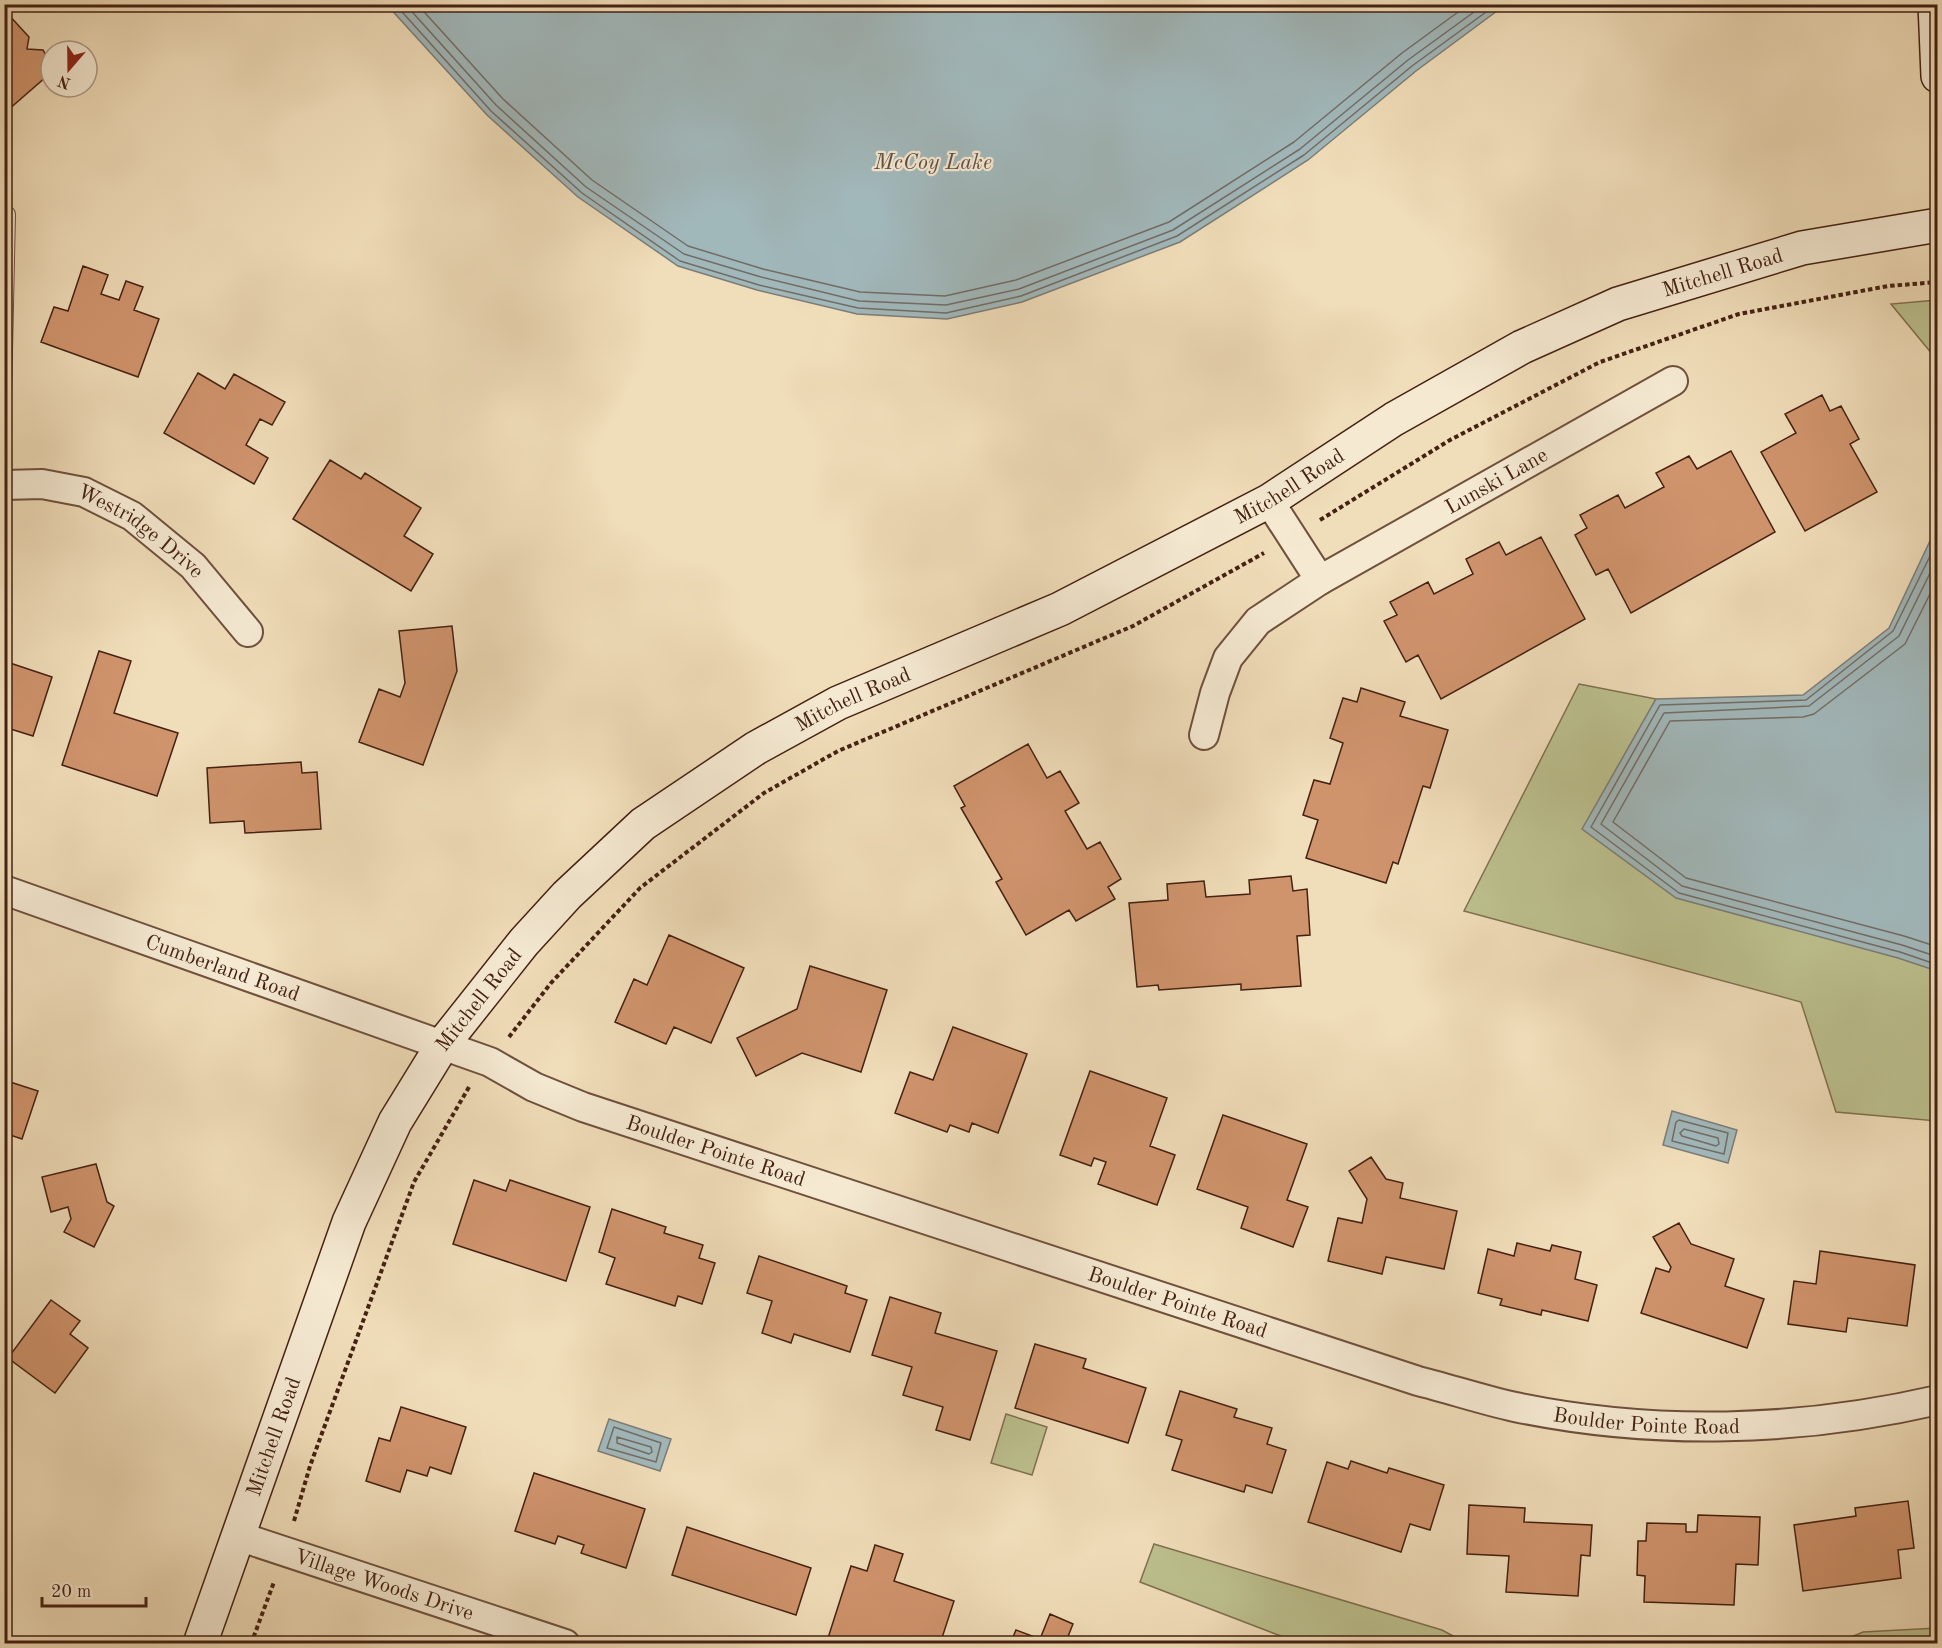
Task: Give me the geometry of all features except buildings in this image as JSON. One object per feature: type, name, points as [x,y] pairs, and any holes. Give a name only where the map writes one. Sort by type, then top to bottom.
[{"type":"main road","points":[[1935,4],[1938,76]]},
{"type":"main road","name":"Mitchell Road","points":[[200,1644],[349,1222],[395,1122],[443,1044],[524,942],[576,888],[644,824],[756,748],[838,703],[1060,609],[1269,501],[1394,419],[1522,348],[1618,304],[1802,248],[1938,225]]},
{"type":"street","name":"Lunski Lane","points":[[1204,735],[1215,693],[1228,658],[1258,621],[1320,580],[1673,381]]},
{"type":"street","name":"Westridge Drive","points":[[4,485],[42,484],[84,492],[132,516],[193,566],[248,632]]},
{"type":"street","points":[[1269,501],[1320,580]]},
{"type":"street","name":"Cumberland Road","points":[[4,890],[443,1044]]},
{"type":"street","name":"Boulder Pointe Road","points":[[443,1044],[490,1062],[534,1087],[583,1107],[1418,1381],[1515,1407],[1616,1422],[1718,1427],[1820,1421],[1938,1400]]},
{"type":"street","name":"Village Woods Drive","points":[[237,1536],[565,1644]]},
{"type":"lane","points":[[4,396],[8,214]]},
{"type":"path","points":[[251,1644],[285,1550],[310,1466],[414,1182],[464,1093],[551,983],[640,888],[764,793],[838,751],[1133,626],[1291,538],[1450,440],[1600,362],[1739,314],[1888,286],[1938,282]]},
{"type":"green space","points":[[1938,300],[1937,360],[1891,304]]},
{"type":"green space","points":[[1579,684],[1656,699],[1583,829],[1937,971],[1937,1121],[1836,1112],[1801,1002],[1464,911]]},
{"type":"green space","points":[[1006,1414],[1047,1427],[1032,1475],[991,1463]]},
{"type":"green space","points":[[1154,1544],[1442,1630],[1466,1643],[1299,1643],[1140,1582]]},
{"type":"green space","points":[[1937,1628],[1937,1643],[1837,1643],[1863,1632]]},
{"type":"water","name":"McCoy Lake","points":[[387,5],[1505,5],[1416,71],[1308,160],[1180,242],[1022,302],[947,319],[857,314],[757,290],[678,266],[578,197],[487,115]]},
{"type":"water","points":[[1937,526],[1937,971],[1898,958],[1676,898],[1582,829],[1656,699],[1803,695],[1889,628]]},
{"type":"water","points":[[1672,1111],[1737,1130],[1728,1163],[1663,1145]]},
{"type":"water","points":[[609,1419],[671,1439],[660,1471],[598,1451]]}]
